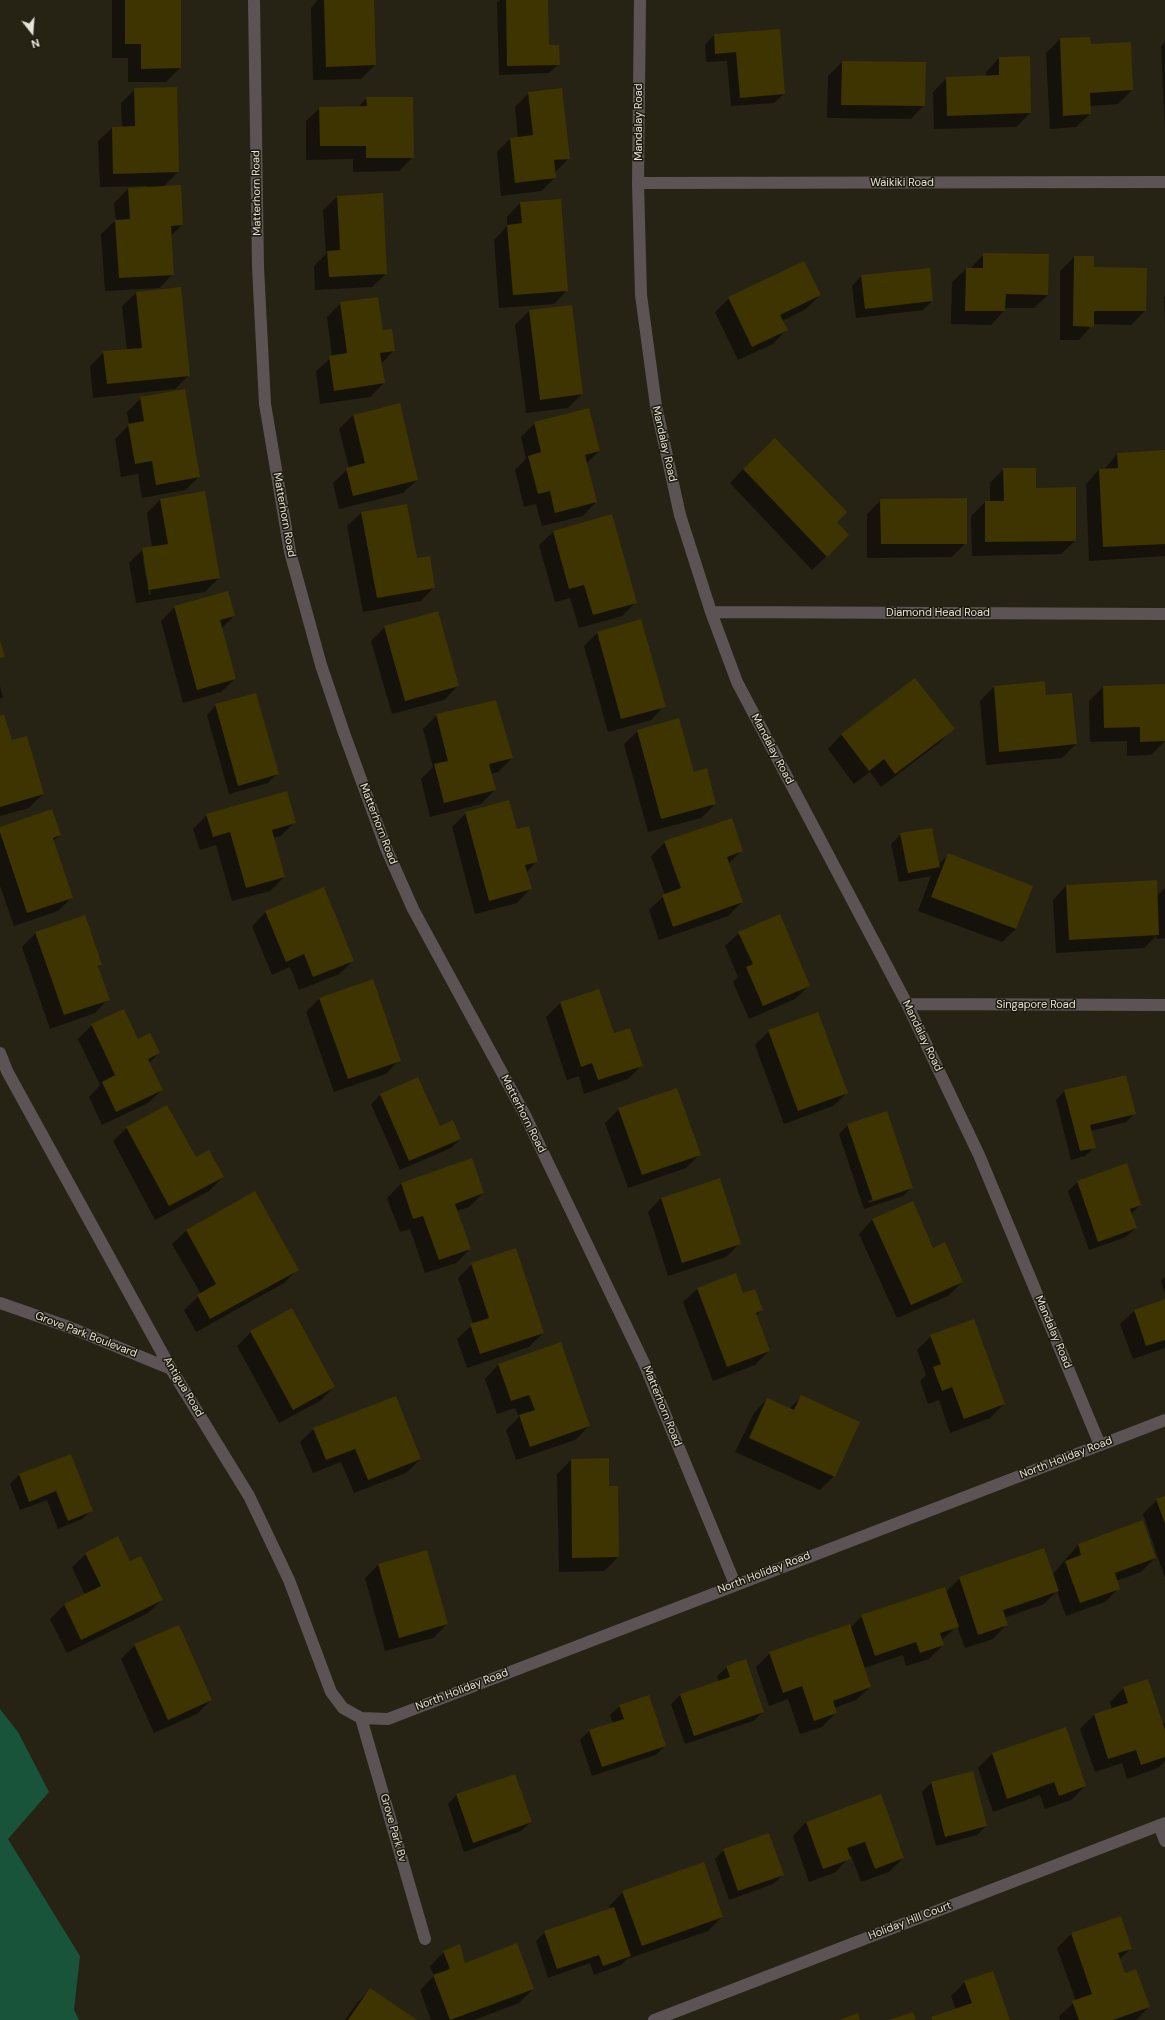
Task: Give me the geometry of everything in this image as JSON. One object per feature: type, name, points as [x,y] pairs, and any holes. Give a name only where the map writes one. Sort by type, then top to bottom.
[{"type":"street","name":"Matterhorn Road","points":[[254,0],[258,267],[265,404],[290,552],[321,665],[386,848],[413,909],[525,1116],[644,1363],[735,1584]]},
{"type":"street","name":"Mandalay Road","points":[[640,0],[638,183],[640,295],[656,406],[680,515],[711,612],[737,682],[907,1004],[979,1155],[1100,1445]]},
{"type":"street","name":"Waikiki Road","points":[[638,183],[1165,182]]},
{"type":"street","name":"Diamond Head Road","points":[[711,612],[1165,614]]},
{"type":"street","name":"Singapore Road","points":[[907,1004],[1165,1005]]},
{"type":"street","name":"Antigua Road","points":[[0,1053],[7,1071],[171,1369],[248,1496],[289,1580],[331,1692],[343,1708],[361,1718]]},
{"type":"street","name":"Grove Park Boulevard","points":[[0,1303],[69,1327],[171,1369]]},
{"type":"street","name":"North Holiday Road","points":[[361,1718],[388,1718],[1165,1420]]},
{"type":"street","name":"Grove Park Bv","points":[[361,1718],[425,1939]]},
{"type":"street","points":[[1162,1824],[1165,1841]]},
{"type":"street","name":"Holiday Hill Court","points":[[654,2020],[1162,1824]]},
{"type":"green space","points":[[0,1709],[18,1732],[49,1792],[8,1839],[80,1956],[74,2010],[79,2020],[0,2020]]},
{"type":"building","points":[[125,0],[181,0],[181,68],[141,69],[141,44],[125,44]]},
{"type":"building","points":[[324,0],[374,0],[376,65],[326,67]]},
{"type":"building","points":[[506,0],[548,0],[549,45],[559,45],[560,65],[507,66]]},
{"type":"building","points":[[780,29],[785,94],[740,98],[736,52],[715,54],[714,34]]},
{"type":"building","points":[[1090,37],[1091,44],[1131,42],[1133,90],[1090,93],[1091,114],[1063,116],[1060,38]]},
{"type":"building","points":[[1030,56],[1031,113],[947,116],[946,77],[999,75],[999,57]]},
{"type":"building","points":[[842,61],[926,62],[925,106],[841,105]]},
{"type":"building","points":[[177,87],[179,172],[113,174],[112,127],[135,126],[134,88]]},
{"type":"building","points":[[562,88],[570,159],[554,160],[556,178],[515,183],[510,138],[533,135],[528,92]]},
{"type":"building","points":[[366,97],[413,97],[414,158],[366,158],[366,146],[320,146],[319,107],[367,106]]},
{"type":"building","points":[[181,185],[183,225],[171,226],[174,275],[119,278],[115,220],[130,219],[128,188]]},
{"type":"building","points":[[383,193],[387,274],[329,277],[327,251],[340,250],[337,196]]},
{"type":"building","points":[[561,199],[568,291],[513,295],[507,225],[522,223],[520,202]]},
{"type":"building","points":[[983,253],[1049,254],[1048,295],[1006,294],[1005,311],[965,311],[966,268],[983,268]]},
{"type":"building","points":[[1074,256],[1094,256],[1094,267],[1147,268],[1146,311],[1094,311],[1094,327],[1073,326]]},
{"type":"building","points":[[804,261],[821,295],[780,315],[788,330],[752,347],[728,297]]},
{"type":"building","points":[[930,268],[933,301],[865,309],[861,275]]},
{"type":"building","points":[[181,287],[190,376],[107,384],[103,351],[142,348],[136,292]]},
{"type":"building","points":[[378,297],[383,330],[392,329],[395,351],[380,353],[385,383],[334,391],[329,356],[347,353],[340,302]]},
{"type":"building","points":[[572,305],[583,394],[540,400],[529,310]]},
{"type":"building","points":[[185,389],[200,477],[156,485],[152,461],[135,464],[128,424],[144,421],[140,397]]},
{"type":"building","points":[[400,403],[418,480],[353,496],[346,468],[365,463],[353,415]]},
{"type":"building","points":[[589,408],[600,451],[585,455],[597,502],[555,513],[550,491],[538,494],[528,456],[541,452],[534,422]]},
{"type":"building","points":[[775,438],[847,512],[837,522],[849,535],[827,557],[743,469]]},
{"type":"building","points":[[1165,450],[1165,544],[1103,547],[1099,469],[1118,468],[1117,453]]},
{"type":"building","points":[[1003,468],[1036,468],[1036,488],[1076,487],[1076,541],[985,542],[985,501],[1004,501]]},
{"type":"building","points":[[205,491],[220,578],[149,590],[142,548],[168,544],[160,499]]},
{"type":"building","points":[[967,498],[967,544],[881,544],[880,499]]},
{"type":"building","points":[[407,504],[417,558],[430,556],[435,588],[377,598],[361,512]]},
{"type":"building","points":[[612,514],[637,603],[593,615],[584,585],[569,589],[553,531]]},
{"type":"building","points":[[228,591],[235,616],[220,620],[236,679],[197,690],[174,606]]},
{"type":"building","points":[[438,611],[459,686],[405,701],[384,626]]},
{"type":"building","points":[[641,619],[666,707],[621,719],[597,632]]},
{"type":"building","points":[[0,640],[5,657],[0,658]]},
{"type":"building","points":[[915,678],[955,729],[895,774],[884,759],[869,771],[841,734]]},
{"type":"building","points":[[1045,681],[1046,695],[1072,693],[1077,744],[999,752],[994,686]]},
{"type":"building","points":[[1165,684],[1165,741],[1140,742],[1140,727],[1104,728],[1103,686]]},
{"type":"building","points":[[256,693],[279,774],[238,786],[215,704]]},
{"type":"building","points":[[496,700],[513,758],[489,764],[496,790],[444,803],[434,764],[448,761],[436,714]]},
{"type":"building","points":[[4,715],[12,740],[27,736],[44,794],[0,807],[0,716]]},
{"type":"building","points":[[679,718],[694,772],[707,768],[716,804],[661,819],[637,730]]},
{"type":"building","points":[[287,791],[296,823],[272,830],[285,877],[246,888],[230,832],[213,837],[206,814]]},
{"type":"building","points":[[509,800],[517,829],[529,826],[538,862],[525,865],[532,889],[489,901],[465,812]]},
{"type":"building","points":[[52,809],[61,835],[53,838],[73,898],[27,913],[0,832],[0,827]]},
{"type":"building","points":[[732,818],[743,851],[727,857],[743,902],[673,927],[662,895],[681,888],[664,841]]},
{"type":"building","points":[[932,828],[940,867],[908,873],[900,833]]},
{"type":"building","points":[[948,853],[1033,886],[1016,929],[931,897]]},
{"type":"building","points":[[1157,880],[1159,935],[1069,940],[1066,885]]},
{"type":"building","points":[[324,887],[354,961],[313,977],[304,954],[286,962],[265,911]]},
{"type":"building","points":[[780,914],[810,986],[763,1006],[746,967],[753,964],[738,932]]},
{"type":"building","points":[[85,915],[102,965],[98,966],[110,1000],[64,1015],[35,932]]},
{"type":"building","points":[[373,979],[401,1061],[348,1079],[319,998]]},
{"type":"building","points":[[599,989],[614,1033],[630,1028],[643,1066],[598,1080],[592,1063],[581,1067],[560,1002]]},
{"type":"building","points":[[124,1009],[138,1039],[150,1033],[160,1053],[148,1059],[163,1090],[116,1112],[102,1082],[115,1075],[91,1024]]},
{"type":"building","points":[[818,1012],[848,1093],[798,1111],[768,1030]]},
{"type":"building","points":[[1126,1075],[1136,1114],[1090,1125],[1096,1148],[1080,1151],[1064,1090]]},
{"type":"building","points":[[418,1077],[440,1126],[453,1120],[461,1139],[409,1161],[380,1094]]},
{"type":"building","points":[[677,1088],[701,1155],[642,1175],[618,1108]]},
{"type":"building","points":[[167,1105],[196,1157],[209,1150],[224,1177],[169,1206],[126,1127]]},
{"type":"building","points":[[887,1111],[913,1188],[873,1201],[847,1124]]},
{"type":"building","points":[[472,1158],[484,1193],[455,1204],[471,1249],[439,1260],[423,1216],[413,1219],[401,1183]]},
{"type":"building","points":[[1127,1163],[1141,1205],[1130,1209],[1137,1228],[1098,1242],[1077,1181]]},
{"type":"building","points":[[720,1178],[741,1244],[682,1263],[661,1198]]},
{"type":"building","points":[[255,1191],[299,1270],[210,1319],[197,1295],[216,1284],[186,1230]]},
{"type":"building","points":[[913,1201],[933,1248],[945,1242],[963,1282],[911,1305],[872,1219]]},
{"type":"building","points":[[516,1248],[544,1333],[480,1354],[470,1324],[489,1318],[471,1263]]},
{"type":"building","points":[[736,1273],[743,1293],[755,1289],[763,1310],[756,1313],[770,1351],[727,1367],[697,1288]]},
{"type":"building","points":[[1165,1299],[1165,1340],[1146,1346],[1134,1310]]},
{"type":"building","points":[[292,1308],[335,1387],[293,1410],[250,1331]]},
{"type":"building","points":[[974,1319],[1005,1404],[964,1419],[952,1387],[942,1391],[933,1367],[941,1364],[930,1335]]},
{"type":"building","points":[[561,1342],[590,1426],[530,1447],[519,1415],[535,1410],[529,1395],[511,1401],[498,1364]]},
{"type":"building","points":[[801,1395],[860,1422],[835,1477],[749,1438],[767,1398],[794,1410]]},
{"type":"building","points":[[396,1396],[421,1459],[368,1480],[355,1449],[326,1460],[313,1428]]},
{"type":"building","points":[[71,1454],[93,1511],[68,1521],[56,1491],[29,1502],[19,1474]]},
{"type":"building","points":[[609,1458],[609,1486],[618,1486],[619,1557],[572,1558],[571,1459]]},
{"type":"building","points":[[1165,1496],[1165,1524],[1156,1499]]},
{"type":"building","points":[[1143,1520],[1156,1558],[1115,1573],[1120,1589],[1080,1603],[1065,1561],[1081,1555],[1078,1544]]},
{"type":"building","points":[[118,1536],[130,1561],[141,1556],[163,1600],[81,1640],[64,1604],[101,1586],[85,1553]]},
{"type":"building","points":[[1044,1548],[1059,1591],[1003,1610],[1008,1625],[978,1635],[959,1577]]},
{"type":"building","points":[[427,1550],[448,1624],[399,1638],[378,1564]]},
{"type":"building","points":[[945,1587],[959,1627],[940,1633],[944,1645],[920,1653],[916,1642],[875,1656],[861,1615]]},
{"type":"building","points":[[850,1624],[871,1687],[833,1701],[837,1713],[814,1721],[802,1686],[783,1693],[769,1652]]},
{"type":"building","points":[[179,1625],[212,1700],[168,1720],[134,1644]]},
{"type":"building","points":[[746,1659],[764,1712],[694,1736],[680,1694],[730,1677],[726,1666]]},
{"type":"building","points":[[1148,1679],[1165,1730],[1165,1757],[1141,1765],[1136,1750],[1108,1759],[1094,1714],[1128,1703],[1123,1687]]},
{"type":"building","points":[[649,1695],[666,1746],[602,1767],[589,1730],[624,1719],[619,1705]]},
{"type":"building","points":[[1066,1727],[1086,1786],[1059,1796],[1054,1782],[1007,1799],[992,1753]]},
{"type":"building","points":[[973,1771],[987,1826],[945,1837],[931,1782]]},
{"type":"building","points":[[515,1774],[532,1822],[473,1843],[456,1794]]},
{"type":"building","points":[[881,1794],[904,1858],[875,1869],[865,1842],[847,1848],[851,1859],[823,1869],[806,1822]]},
{"type":"building","points":[[769,1833],[784,1875],[738,1891],[723,1849]]},
{"type":"building","points":[[704,1862],[723,1917],[642,1946],[622,1891]]},
{"type":"building","points":[[614,1907],[631,1956],[603,1966],[599,1955],[557,1969],[544,1931]]},
{"type":"building","points":[[1121,1916],[1132,1949],[1118,1953],[1125,1973],[1136,1969],[1150,2007],[1113,2020],[1079,2020],[1072,2001],[1092,1994],[1071,1933]]},
{"type":"building","points":[[517,1943],[534,1989],[450,2020],[433,1975],[450,1969],[443,1951],[460,1944],[465,1963]]},
{"type":"building","points":[[993,1971],[1010,2020],[932,2020],[931,2017],[972,2003],[964,1981]]},
{"type":"building","points":[[370,1988],[417,2020],[348,2020]]},
{"type":"building","points":[[913,2012],[916,2020],[889,2020]]},
{"type":"building","points":[[858,2013],[860,2020],[839,2020]]}]
